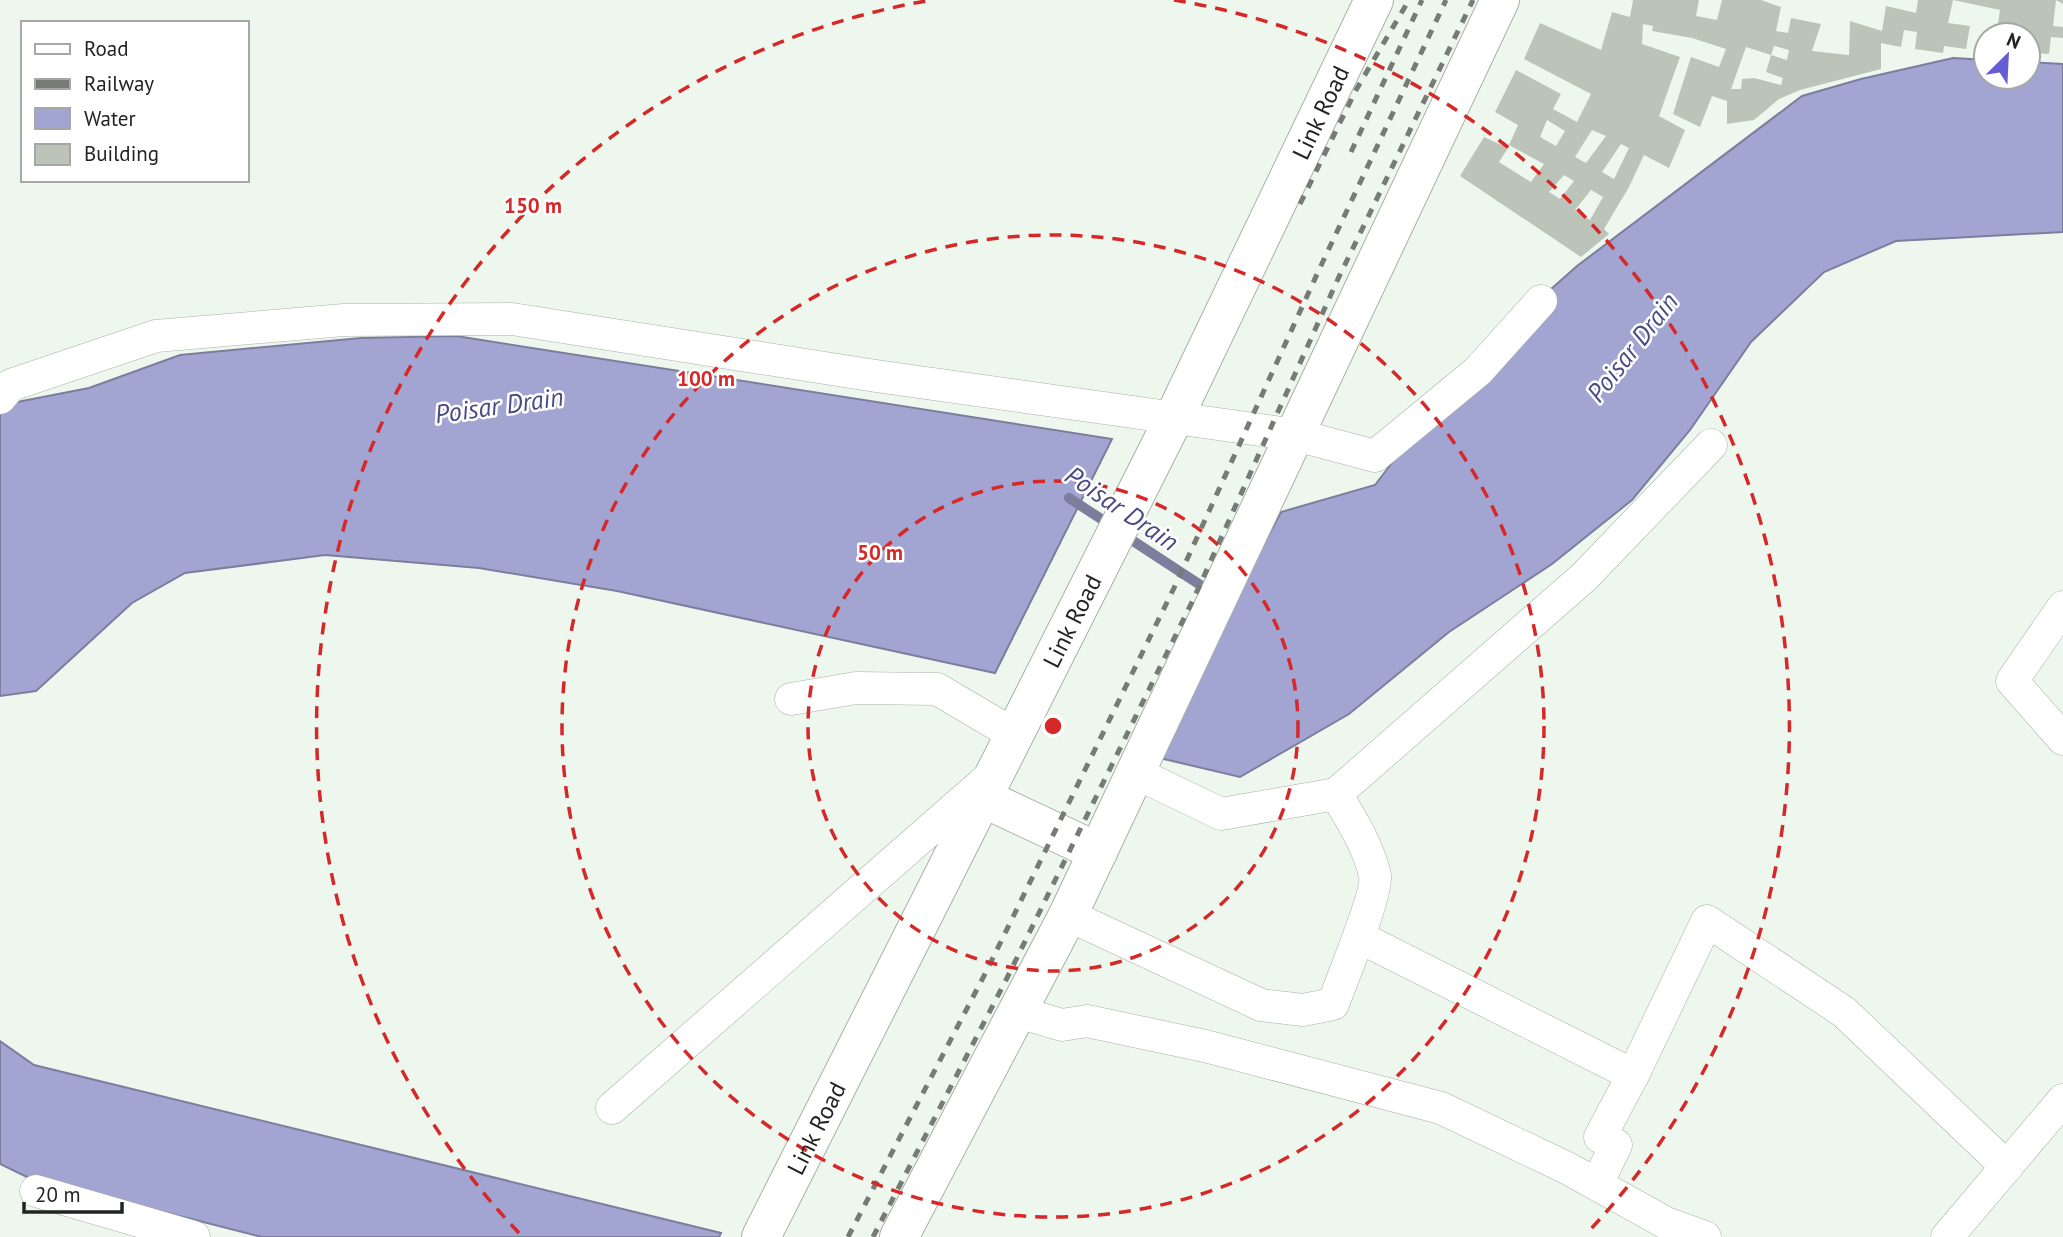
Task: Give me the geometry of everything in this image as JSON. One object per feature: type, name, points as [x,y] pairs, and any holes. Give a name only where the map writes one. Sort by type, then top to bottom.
[{"type":"main road","name":"Link Road","points":[[761,1237],[1171,424],[1374,0]]},
{"type":"main road","points":[[899,1237],[1068,915],[1500,0]]},
{"type":"main road","points":[[990,785],[1098,852]]},
{"type":"street","points":[[0,398],[12,385],[156,336],[344,320],[512,319],[1171,424],[1296,435],[1375,456],[1478,371],[1541,301]]},
{"type":"street","points":[[1141,762],[1221,814],[1336,794],[1584,577],[1711,445]]},
{"type":"street","points":[[2063,607],[2012,681],[2063,739]]},
{"type":"street","points":[[791,699],[856,688],[937,689],[1023,719]]},
{"type":"street","points":[[612,1108],[990,785]]},
{"type":"street","points":[[1068,915],[1261,1005],[1303,1010],[1333,1004],[1359,937],[1376,879],[1359,834],[1336,794]]},
{"type":"street","points":[[1597,1184],[1616,1145],[1600,1137],[1707,921],[1844,1012],[2007,1167]]},
{"type":"street","points":[[1359,937],[1633,1075]]},
{"type":"street","points":[[1018,1012],[1062,1025],[1087,1021],[1205,1046],[1441,1108],[1597,1184],[1666,1223],[1705,1237]]},
{"type":"street","points":[[1947,1237],[2063,1100]]},
{"type":"street","points":[[36,1191],[194,1237]]},
{"type":"water","points":[[1953,58],[1972,59],[1972,91],[2042,91],[2042,63],[2063,64],[2063,232],[1896,241],[1824,272],[1751,342],[1690,430],[1632,500],[1552,564],[1449,632],[1349,714],[1240,777],[1151,756],[1281,512],[1375,485],[1470,361],[1577,266],[1802,96]]},
{"type":"water","points":[[456,336],[1112,439],[995,673],[617,591],[479,568],[325,555],[185,573],[132,603],[36,691],[0,696],[0,407],[89,388],[180,355],[361,338]]},
{"type":"water","points":[[0,1041],[34,1065],[721,1233],[719,1237],[262,1237],[27,1177],[0,1164]]},
{"type":"building","points":[[1633,0],[1699,0],[1696,16],[1717,20],[1722,0],[1761,0],[1781,7],[1776,31],[1788,33],[1791,18],[1821,24],[1812,51],[1849,55],[1850,21],[1882,31],[1886,6],[1916,13],[1918,0],[1953,0],[1948,23],[1970,26],[1966,49],[1944,46],[1943,53],[1915,49],[1917,32],[1904,30],[1901,47],[1881,43],[1881,69],[1800,90],[1779,99],[1754,120],[1727,124],[1727,101],[1712,96],[1700,127],[1673,114],[1691,57],[1719,67],[1726,49],[1692,38],[1652,31],[1653,26],[1643,24],[1642,44],[1680,57],[1659,116],[1685,130],[1669,168],[1644,155],[1604,229],[1609,234],[1581,257],[1460,176],[1484,137],[1508,148],[1499,162],[1531,182],[1544,164],[1509,145],[1518,125],[1495,112],[1516,70],[1561,94],[1553,109],[1577,122],[1591,94],[1524,59],[1540,23],[1601,50],[1612,12],[1630,17]],"holes":[[[1774,46],[1789,50],[1787,60],[1771,55]],[[1746,47],[1771,55],[1766,72],[1783,78],[1781,85],[1754,78],[1742,79],[1741,89],[1731,89]],[[1547,120],[1565,131],[1556,146],[1540,137]],[[1592,130],[1606,136],[1586,163],[1575,157]],[[1621,144],[1629,148],[1614,179],[1602,172]],[[1564,175],[1574,181],[1560,199],[1549,192]],[[1591,190],[1603,197],[1590,220],[1575,210]]]},
{"type":"building","points":[[1953,0],[2056,0],[2053,26],[2063,27],[2063,38],[2051,37],[2049,54],[2042,54],[2042,21],[1998,21],[2000,10]]},
{"type":"waterway","name":"Poisar Drain","points":[[1069,498],[1112,526]]},
{"type":"waterway","name":"Poisar Drain","points":[[1124,535],[1211,592]]},
{"type":"railway","points":[[1300,204],[1356,90],[1409,0]]},
{"type":"railway","points":[[1351,152],[1422,0]]},
{"type":"railway","points":[[848,1237],[987,970],[1174,588],[1446,0]]},
{"type":"railway","points":[[873,1237],[1006,980],[1194,598],[1337,281],[1473,0]]}]
